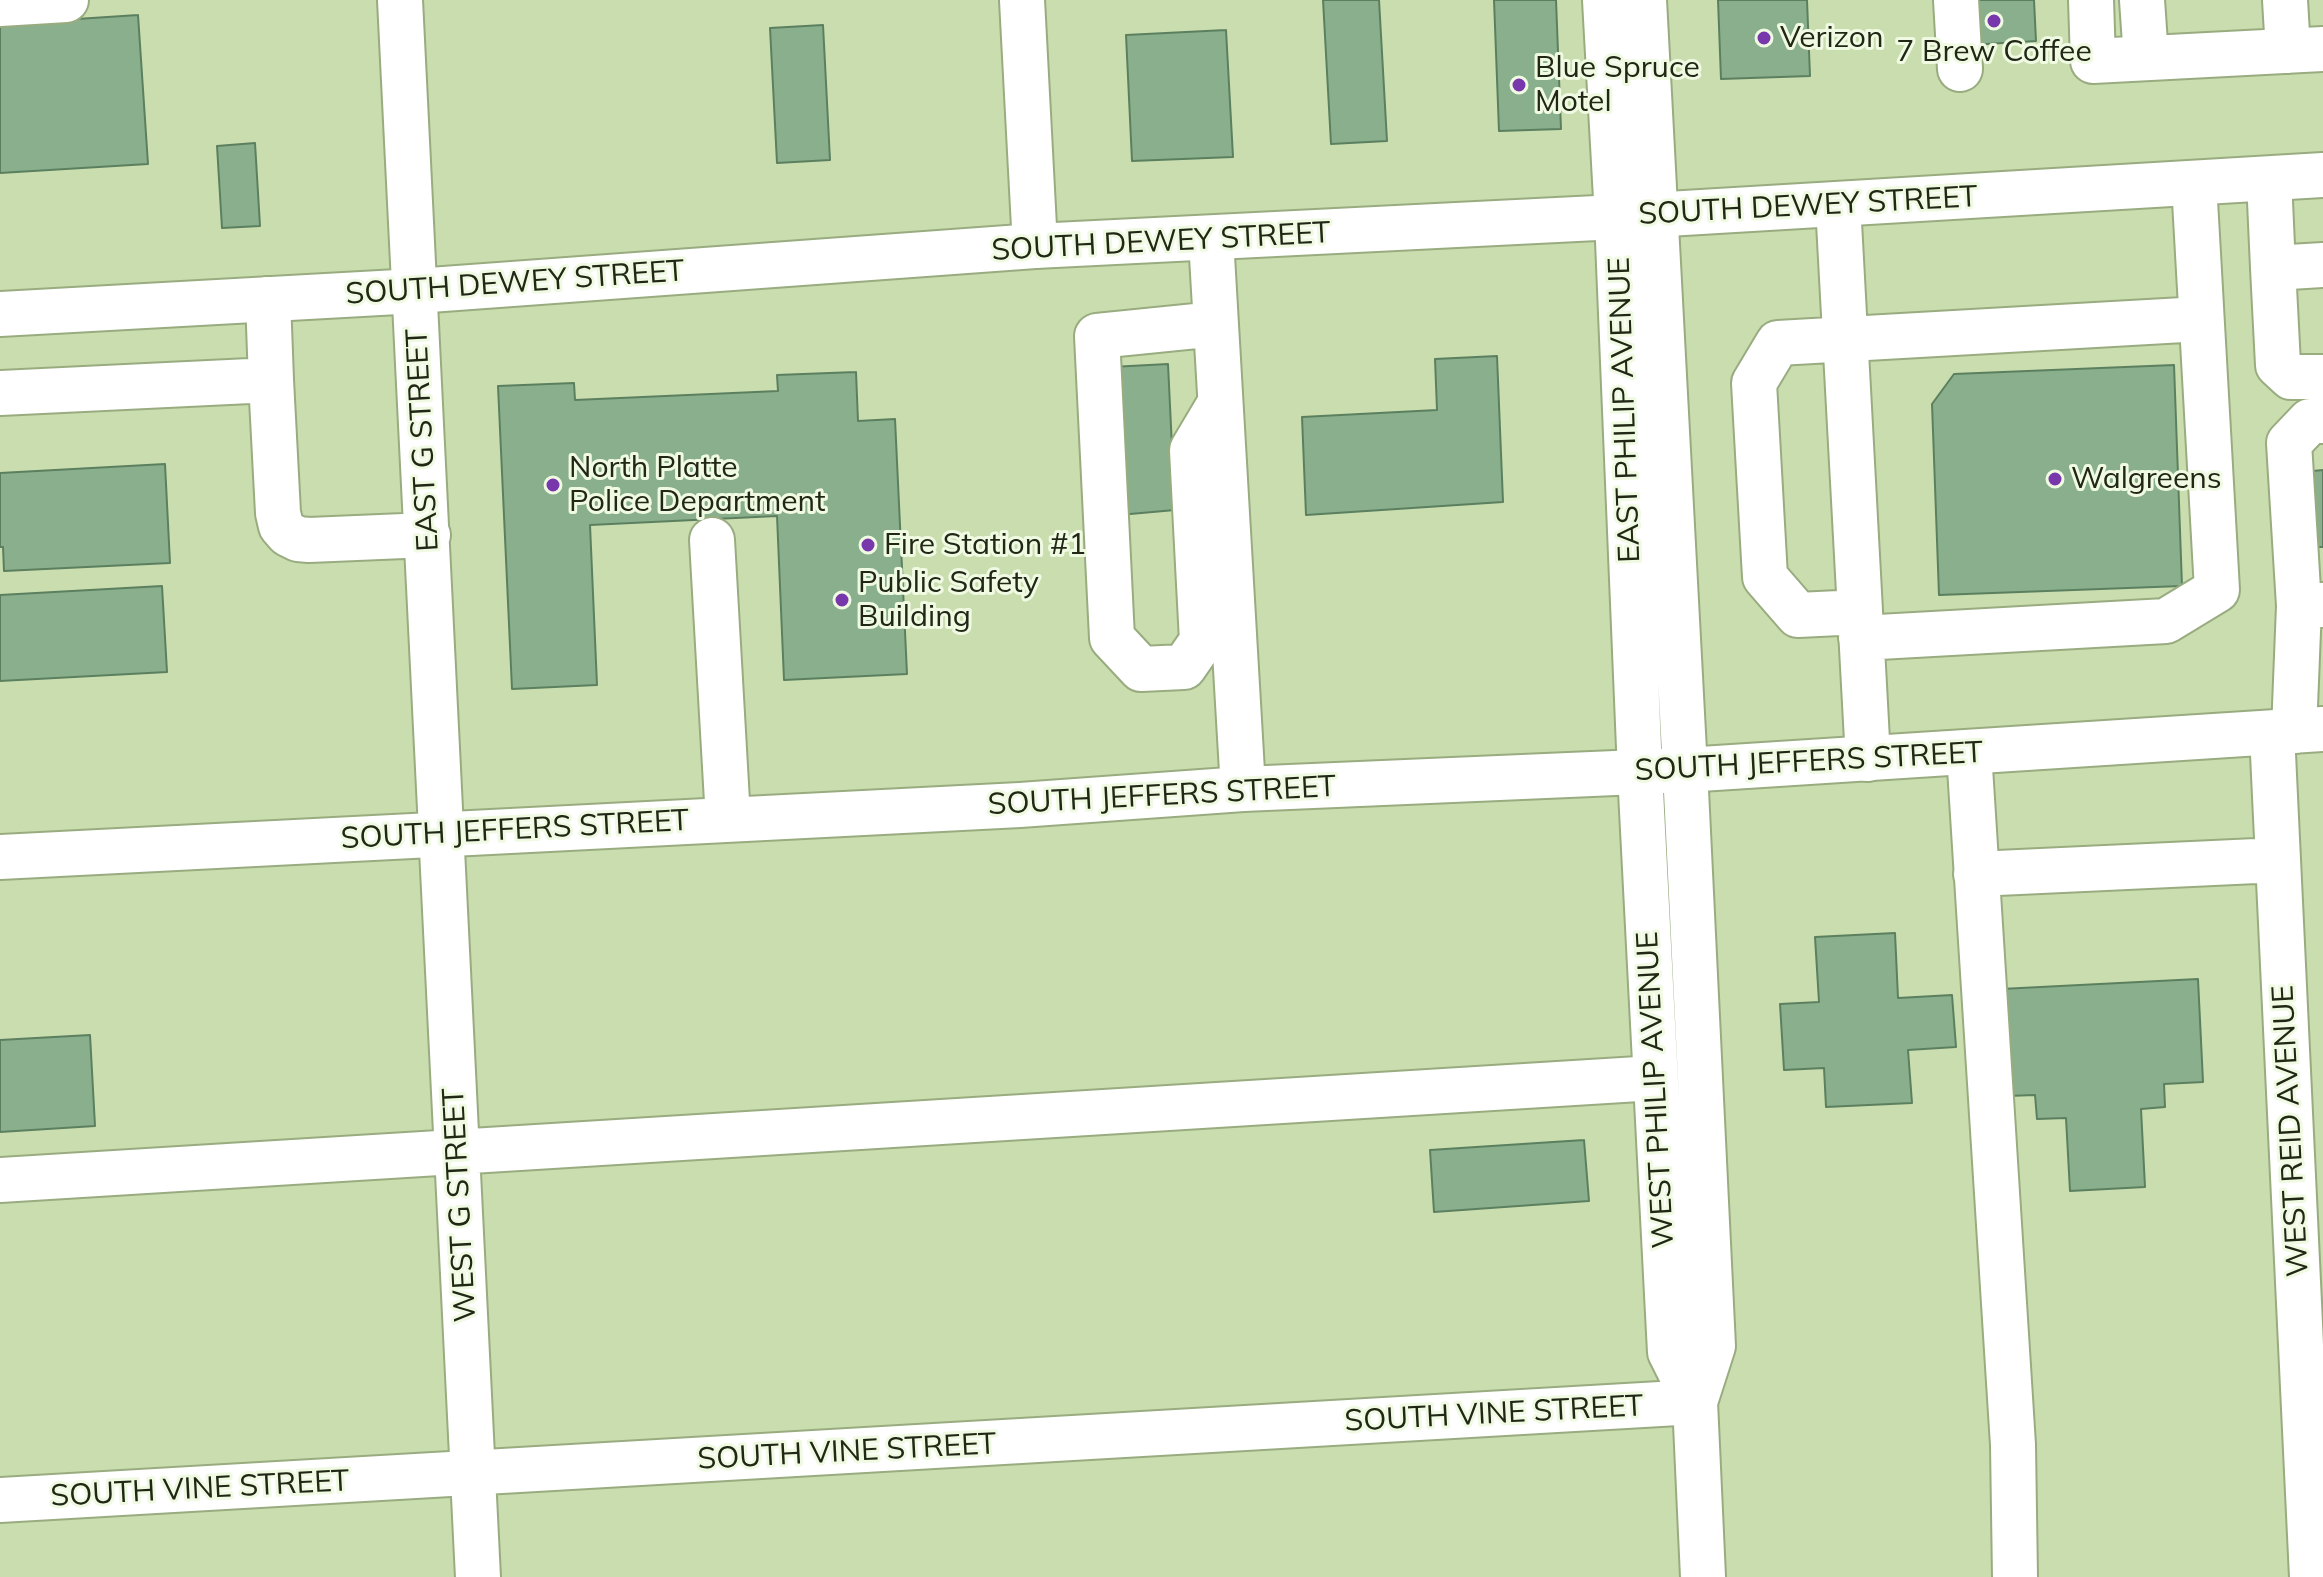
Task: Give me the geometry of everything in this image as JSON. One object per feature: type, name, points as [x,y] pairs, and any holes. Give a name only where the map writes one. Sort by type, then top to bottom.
[{"type":"main road","points":[[0,4],[66,0]]},
{"type":"main road","name":"EAST G STREET","points":[[400,0],[442,833]]},
{"type":"main road","points":[[1022,0],[1035,246]]},
{"type":"main road","name":"EAST PHILIP AVENUE","points":[[1605,0],[1637,216],[1685,770]]},
{"type":"main road","name":"EAST PHILIP AVENUE","points":[[1640,772],[1637,216],[1644,0]]},
{"type":"main road","points":[[1956,0],[1960,69]]},
{"type":"main road","points":[[2091,0],[2093,61],[2306,50],[2285,0]]},
{"type":"main road","points":[[2142,0],[2146,58]]},
{"type":"main road","name":"SOUTH DEWEY STREET","points":[[0,314],[416,291],[1035,246],[1637,216],[2323,175]]},
{"type":"main road","points":[[2269,179],[2278,365],[2291,377],[2323,377]]},
{"type":"main road","points":[[2194,183],[2217,590],[2166,621],[1860,625],[1798,615],[1765,577],[1754,383],[1778,343],[2201,319]]},
{"type":"main road","points":[[1838,204],[1868,759]]},
{"type":"main road","points":[[1211,239],[1243,789]]},
{"type":"main road","points":[[2273,268],[2323,265]]},
{"type":"main road","points":[[268,299],[281,526],[288,534],[309,540],[428,535]]},
{"type":"main road","points":[[1216,324],[1097,336],[1112,638],[1141,669],[1184,667],[1202,641],[1192,450],[1220,403]]},
{"type":"main road","points":[[0,393],[271,380]]},
{"type":"main road","name":"WEST REID AVENUE","points":[[2312,1577],[2278,860],[2311,605],[2289,443],[2310,421],[2323,421]]},
{"type":"main road","points":[[712,540],[728,819]]},
{"type":"main road","name":"SOUTH JEFFERS STREET","points":[[0,857],[1020,805],[1243,789],[1685,770],[2296,731]]},
{"type":"main road","points":[[1969,752],[2013,1445],[2015,1577]]},
{"type":"main road","name":"WEST PHILIP AVENUE","points":[[1685,770],[1713,1346],[1695,1402],[1703,1577]]},
{"type":"main road","name":"WEST PHILIP AVENUE","points":[[1640,772],[1670,1352],[1695,1402]]},
{"type":"main road","name":"WEST G STREET","points":[[442,833],[478,1577]]},
{"type":"main road","points":[[1976,874],[2278,860]]},
{"type":"main road","points":[[0,1180],[1655,1078]]},
{"type":"main road","name":"SOUTH VINE STREET","points":[[0,1500],[1695,1402]]},
{"type":"building","points":[[1323,0],[1379,0],[1387,141],[1331,144]]},
{"type":"building","points":[[1494,0],[1556,0],[1561,129],[1499,131]]},
{"type":"building","name":"Verizon","points":[[1718,0],[1807,0],[1810,76],[1721,79]]},
{"type":"building","name":"7 Brew Coffee","points":[[1951,0],[2034,0],[2036,41],[1954,46]]},
{"type":"building","points":[[138,15],[148,164],[0,173],[0,24]]},
{"type":"building","points":[[823,25],[830,160],[777,163],[770,28]]},
{"type":"building","points":[[1226,30],[1233,157],[1132,161],[1126,35]]},
{"type":"building","points":[[255,143],[260,226],[222,228],[217,146]]},
{"type":"building","points":[[1497,356],[1503,502],[1306,515],[1302,417],[1437,410],[1435,359]]},
{"type":"building","points":[[1168,364],[1175,510],[1119,515],[1111,367]]},
{"type":"building","points":[[2174,365],[2182,586],[1939,595],[1932,404],[1954,374]]},
{"type":"building","name":"Public Safety Building","points":[[856,372],[858,421],[895,419],[907,674],[784,680],[777,516],[590,525],[597,685],[512,689],[498,386],[574,383],[575,400],[778,391],[777,375]]},
{"type":"building","points":[[165,464],[170,563],[4,571],[3,547],[0,547],[0,473]]},
{"type":"building","points":[[2323,470],[2323,547],[2318,547],[2313,471]]},
{"type":"building","points":[[162,586],[167,672],[0,681],[0,595]]},
{"type":"building","points":[[1895,933],[1898,998],[1952,995],[1956,1047],[1908,1050],[1912,1103],[1826,1107],[1824,1068],[1784,1070],[1780,1004],[1819,1002],[1815,937]]},
{"type":"building","points":[[2198,979],[2203,1082],[2164,1084],[2165,1107],[2141,1109],[2145,1187],[2070,1191],[2066,1118],[2037,1119],[2035,1095],[2007,1096],[2001,989]]},
{"type":"building","points":[[90,1035],[95,1126],[0,1132],[0,1040]]},
{"type":"building","points":[[1584,1140],[1589,1201],[1434,1212],[1430,1150]]},
{"type":"place","name":"7 Brew Coffee","points":[[1994,21]]},
{"type":"place","name":"Verizon","points":[[1764,38]]},
{"type":"place","name":"Blue Spruce Motel","points":[[1519,85]]},
{"type":"place","name":"Walgreens","points":[[2055,479]]},
{"type":"place","name":"North Platte Police Department","points":[[553,485]]},
{"type":"place","name":"Fire Station #1","points":[[868,545]]},
{"type":"place","name":"Public Safety Building","points":[[842,600]]}]
